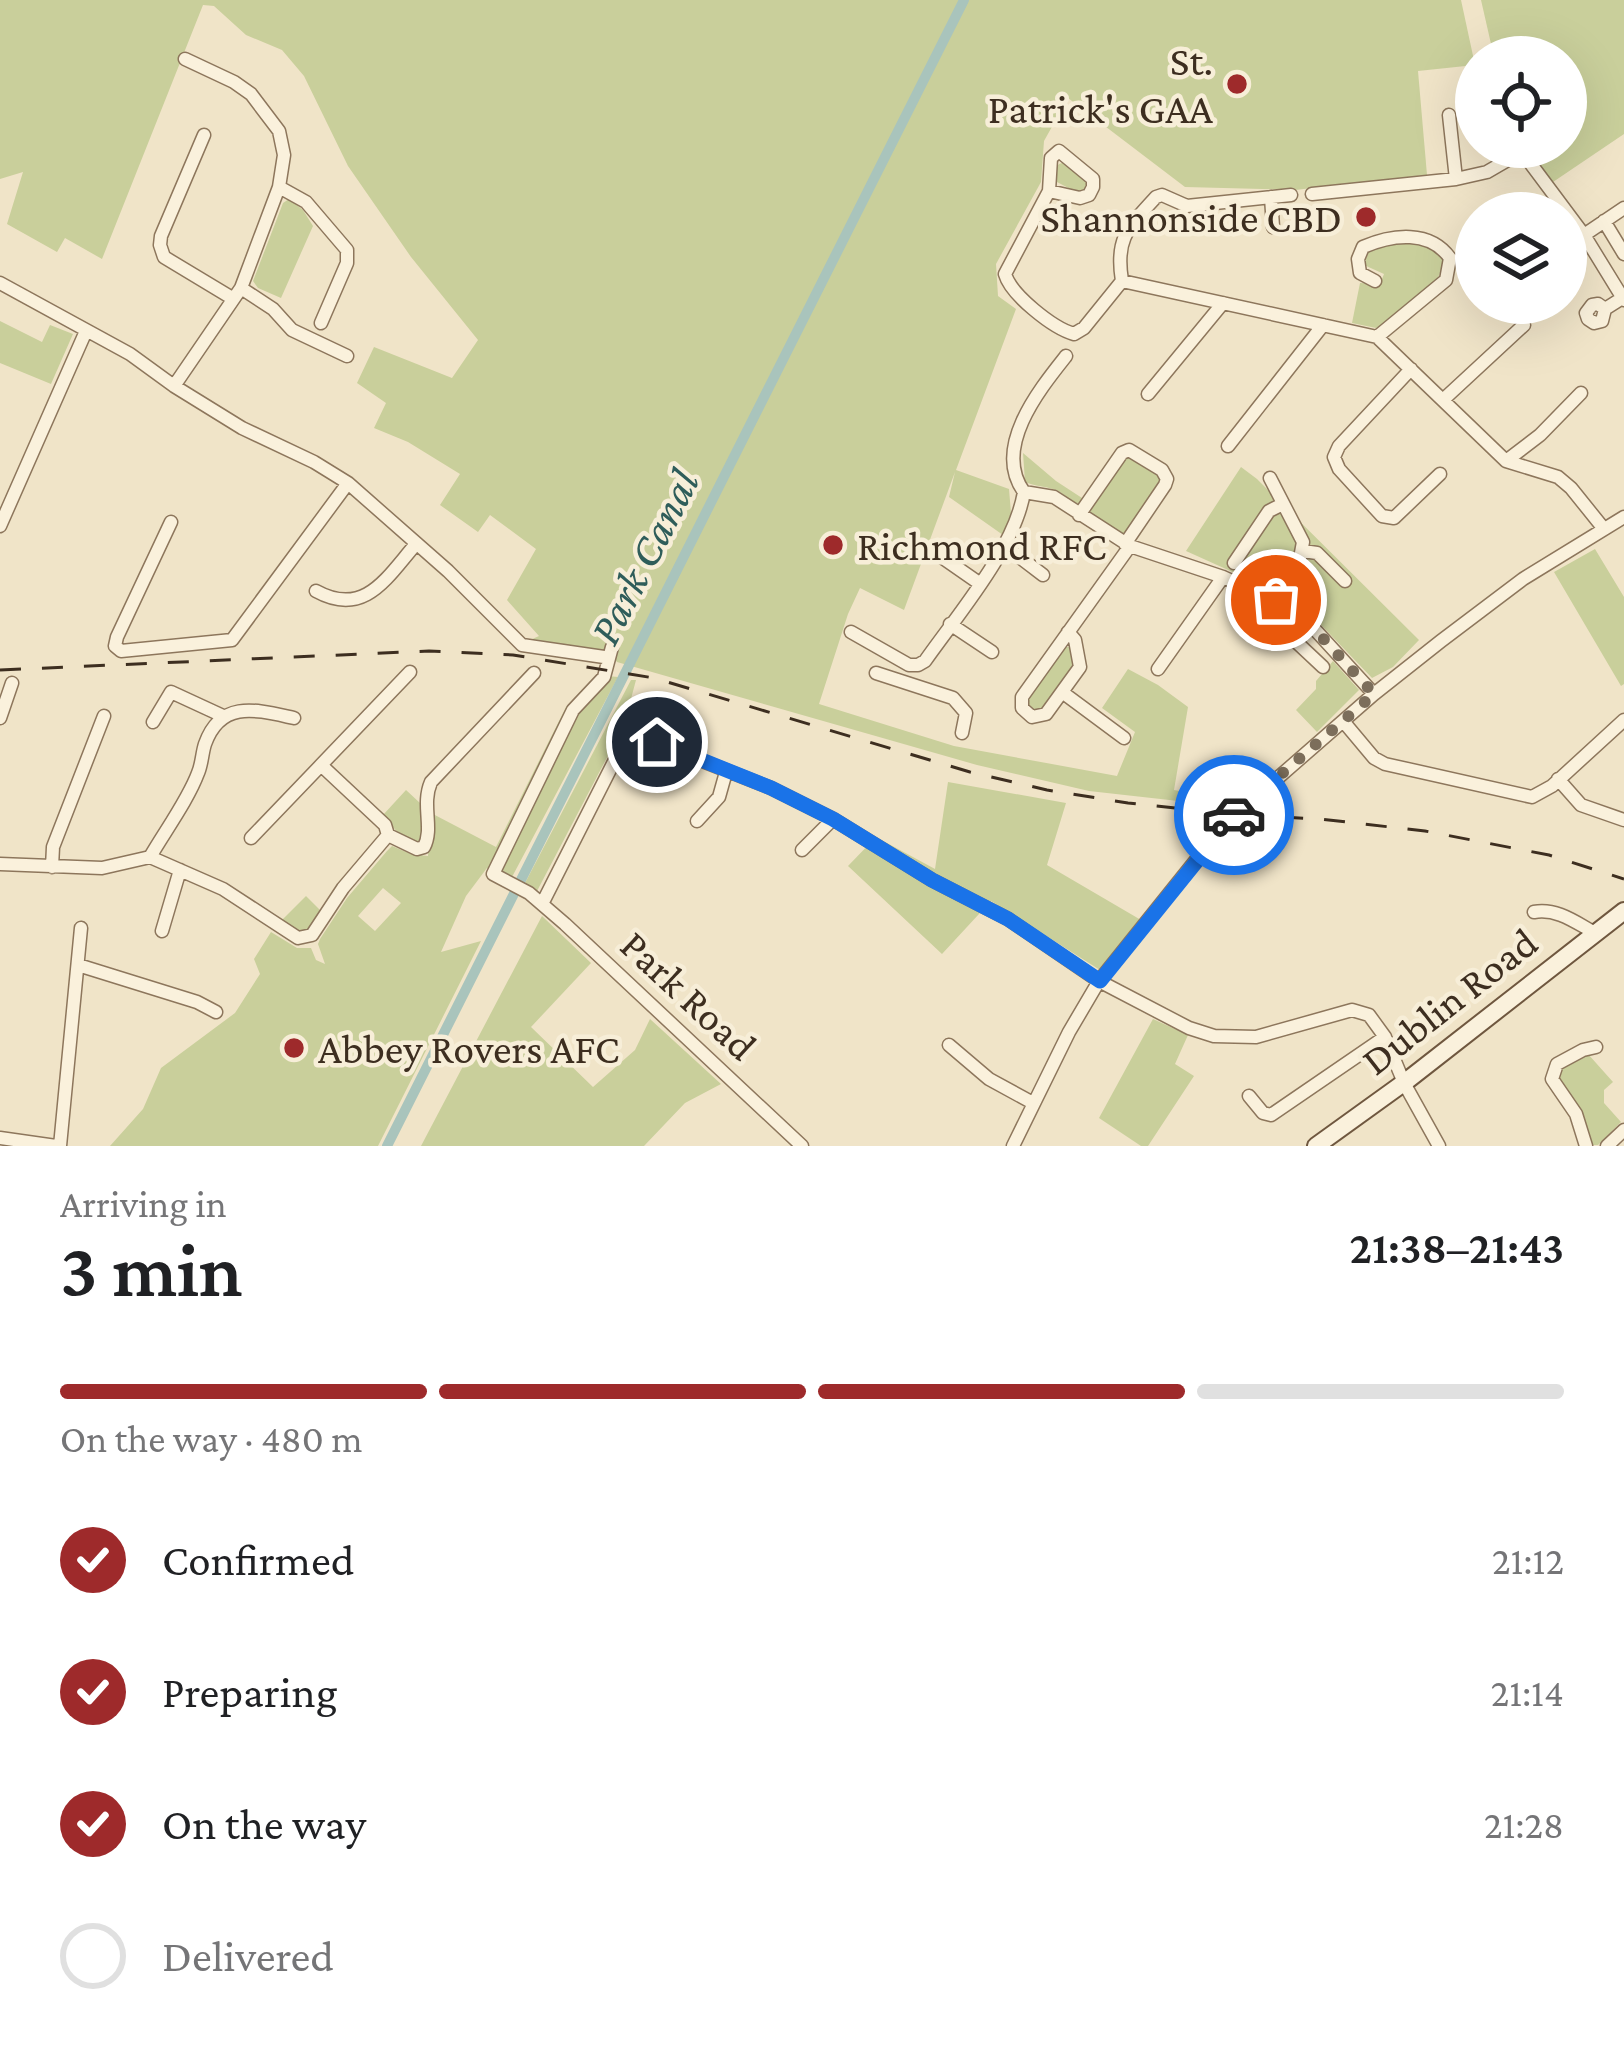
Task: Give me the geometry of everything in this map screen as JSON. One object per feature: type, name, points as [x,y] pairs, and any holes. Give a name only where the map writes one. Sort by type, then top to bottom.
[{"type":"main road","name":"Dublin Road","points":[[1316,1146],[1624,911]]},
{"type":"street","points":[[174,386],[237,293],[279,187],[284,155],[279,131],[251,94],[185,59]]},
{"type":"street","points":[[1449,115],[1456,179]]},
{"type":"street","points":[[204,135],[161,236],[164,256],[273,308],[292,330],[347,356]]},
{"type":"street","points":[[1312,194],[1456,179],[1487,172],[1518,154],[1525,156],[1552,192]]},
{"type":"street","points":[[279,187],[306,202],[347,250],[347,262],[320,323]]},
{"type":"street","points":[[1049,191],[1005,274],[1019,296],[1074,334],[1122,281],[1118,255],[1125,231],[1156,196],[1187,206],[1292,195]]},
{"type":"street","points":[[1270,197],[1273,226]]},
{"type":"street","points":[[1587,233],[1624,208]]},
{"type":"street","points":[[1604,221],[1624,254]]},
{"type":"street","points":[[1375,280],[1360,273],[1358,259],[1363,247],[1373,243],[1422,236],[1442,247],[1450,258],[1446,280],[1377,338]]},
{"type":"street","points":[[1587,240],[1624,298],[1605,309]]},
{"type":"street","points":[[1122,281],[1377,338],[1506,460],[1558,477],[1604,529]]},
{"type":"street","points":[[0,283],[130,354],[242,428],[349,482],[416,544],[373,593],[349,600],[316,591]]},
{"type":"street","points":[[1148,394],[1223,303]]},
{"type":"street","points":[[1228,446],[1323,325]]},
{"type":"street","points":[[1444,399],[1524,325]]},
{"type":"street","points":[[0,526],[86,331]]},
{"type":"street","points":[[851,632],[909,665],[925,661],[1005,546],[1024,492],[1016,478],[1017,437],[1039,391],[1066,356]]},
{"type":"street","points":[[1411,369],[1339,446],[1334,458],[1382,516],[1394,518],[1440,474]]},
{"type":"street","points":[[1506,460],[1540,435],[1581,393]]},
{"type":"street","points":[[1068,632],[1075,640],[1080,667],[1046,713],[1032,718],[1022,708],[1022,697],[1128,545],[1167,478],[1129,450],[1117,459],[1079,515]]},
{"type":"street","points":[[1270,478],[1303,542],[1303,551],[1276,600]]},
{"type":"street","points":[[171,522],[117,637],[115,646],[122,651],[232,640],[349,482]]},
{"type":"street","points":[[1024,492],[1054,497],[1128,545],[1297,610],[1374,694]]},
{"type":"street","points":[[1234,563],[1269,511],[1283,504]]},
{"type":"street","points":[[1013,1146],[1100,981],[1225,824],[1374,694],[1523,579],[1624,517]]},
{"type":"street","name":"Park Road","points":[[416,544],[522,645],[610,654],[604,677],[573,710],[493,874],[542,904],[802,1146]]},
{"type":"street","points":[[1005,546],[1043,575]]},
{"type":"street","points":[[933,551],[979,583]]},
{"type":"street","points":[[1303,551],[1317,554],[1345,581]]},
{"type":"street","points":[[1157,669],[1223,578]]},
{"type":"street","points":[[1274,621],[1323,667]]},
{"type":"street","points":[[950,624],[992,652]]},
{"type":"street","points":[[1298,644],[1313,628]]},
{"type":"street","points":[[904,682],[909,665]]},
{"type":"street","points":[[251,838],[410,672]]},
{"type":"street","points":[[321,765],[385,825],[388,835],[424,847],[426,794],[431,782],[534,673]]},
{"type":"street","points":[[876,673],[953,698],[966,713],[962,733]]},
{"type":"street","points":[[0,718],[13,683]]},
{"type":"street","points":[[153,722],[171,692],[223,716]]},
{"type":"street","points":[[1062,692],[1124,738]]},
{"type":"street","points":[[150,857],[199,772],[206,741],[223,716],[259,710],[295,718]]},
{"type":"street","points":[[52,867],[53,847],[104,716]]},
{"type":"street","points":[[1343,721],[1374,758],[1385,764],[1532,797],[1624,719]]},
{"type":"street","points":[[542,904],[622,746],[631,735],[657,742],[833,819],[932,880],[1008,919],[1100,981],[1189,1028],[1214,1036],[1256,1037],[1362,1011],[1385,1037],[1439,1146]]},
{"type":"street","points":[[697,820],[719,797],[726,772]]},
{"type":"street","points":[[1558,779],[1582,806],[1624,820]]},
{"type":"street","points":[[802,850],[833,819]]},
{"type":"street","points":[[0,864],[102,868],[150,857],[223,889],[298,938],[312,935],[343,888],[388,835]]},
{"type":"street","points":[[162,931],[180,870]]},
{"type":"street","points":[[1534,912],[1558,912],[1595,933]]},
{"type":"street","points":[[0,1138],[58,1146],[81,928]]},
{"type":"street","points":[[77,965],[217,1012]]},
{"type":"street","points":[[1249,1096],[1271,1115],[1385,1037]]},
{"type":"street","points":[[949,1046],[989,1079],[1033,1103]]},
{"type":"street","points":[[1586,1146],[1576,1114],[1552,1079],[1557,1064],[1596,1048]]},
{"type":"street","points":[[1606,1146],[1624,1130]]},
{"type":"green space","points":[[0,0],[1461,0],[1469,36],[1455,36],[1455,67],[1418,71],[1427,175],[1295,190],[1185,187],[1068,98],[1044,141],[1041,182],[996,264],[998,296],[1016,309],[956,470],[1009,489],[1011,513],[1003,535],[949,497],[955,472],[904,610],[860,588],[819,704],[954,746],[1117,776],[1135,732],[1102,708],[1128,669],[1188,707],[1174,790],[1234,801],[1232,807],[1089,791],[977,765],[617,662],[611,655],[528,641],[539,636],[507,600],[536,549],[490,515],[478,532],[440,505],[460,474],[408,442],[374,428],[386,403],[357,383],[374,347],[452,378],[478,340],[411,257],[348,166],[304,76],[282,50],[246,35],[214,6],[203,5],[102,259],[65,238],[57,252],[7,224],[23,172],[0,179]]},
{"type":"green space","points":[[1481,0],[1624,0],[1624,134],[1587,159],[1587,36],[1489,36]]},
{"type":"green space","points":[[1065,162],[1088,182],[1080,194],[1055,181],[1055,169]]},
{"type":"green space","points":[[1542,168],[1574,168],[1553,182]]},
{"type":"green space","points":[[289,199],[313,226],[281,298],[253,281],[283,203]]},
{"type":"green space","points":[[1428,242],[1443,263],[1432,285],[1387,323],[1376,328],[1352,323],[1360,283],[1380,284],[1384,274],[1364,265],[1369,250]]},
{"type":"green space","points":[[0,321],[42,342],[50,325],[73,334],[51,384],[0,363]]},
{"type":"green space","points":[[1023,453],[1082,498],[1080,504],[1054,489],[1025,482]]},
{"type":"green space","points":[[1130,455],[1163,480],[1128,532],[1121,534],[1090,515],[1089,509]]},
{"type":"green space","points":[[1241,467],[1419,640],[1393,667],[1372,678],[1299,602],[1186,551]]},
{"type":"green space","points":[[1595,549],[1624,597],[1621,686],[1554,572]]},
{"type":"green space","points":[[1064,647],[1071,647],[1076,665],[1042,711],[1034,713],[1025,704]]},
{"type":"green space","points":[[1333,661],[1359,690],[1317,732],[1296,710]]},
{"type":"green space","points":[[597,675],[618,677],[512,877],[487,868],[466,896],[441,952],[481,941],[378,1146],[110,1146],[143,1109],[161,1068],[235,1013],[260,974],[254,959],[271,932],[297,948],[311,948],[316,960],[325,964],[320,939],[387,851],[392,846],[428,856],[431,813],[496,847],[566,707]],"holes":[[[383,888],[401,903],[375,931],[358,916]]]},
{"type":"green space","points":[[631,680],[636,680],[624,725],[536,893],[524,885]]},
{"type":"green space","points":[[948,782],[1066,803],[1047,865],[1141,920],[1100,970],[991,901],[942,954],[848,866],[876,837],[935,869]]},
{"type":"green space","points":[[406,790],[420,803],[422,841],[418,845],[403,839],[383,815]]},
{"type":"green space","points":[[306,896],[322,912],[311,928],[300,933],[281,921]]},
{"type":"green space","points":[[542,916],[591,963],[531,1027],[593,1087],[635,1050],[650,1019],[721,1084],[685,1103],[644,1146],[421,1146]]},
{"type":"green space","points":[[1153,1019],[1188,1035],[1175,1064],[1194,1076],[1148,1146],[1141,1146],[1099,1118]]},
{"type":"green space","points":[[1588,1054],[1613,1082],[1604,1090],[1604,1103],[1621,1122],[1598,1145],[1593,1145],[1559,1078],[1560,1069]]},
{"type":"waterway","name":"Park Canal","points":[[387,1146],[964,0]]},
{"type":"railway","points":[[0,670],[429,651],[513,655],[654,678],[970,772],[1047,790],[1128,803],[1425,831],[1549,855],[1624,879]]},
{"type":"way so far","points":[[1234,815],[1374,694],[1297,610],[1276,600]]},
{"type":"place","name":"St. Patrick's GAA","points":[[1237,84]]},
{"type":"place","name":"Shannonside CBD","points":[[1366,217]]},
{"type":"place","name":"Richmond RFC","points":[[833,545]]},
{"type":"place","name":"Abbey Rovers AFC","points":[[294,1048]]},
{"type":"route","points":[[657,742],[833,819],[932,880],[1008,919],[1100,981],[1234,815]]}]
